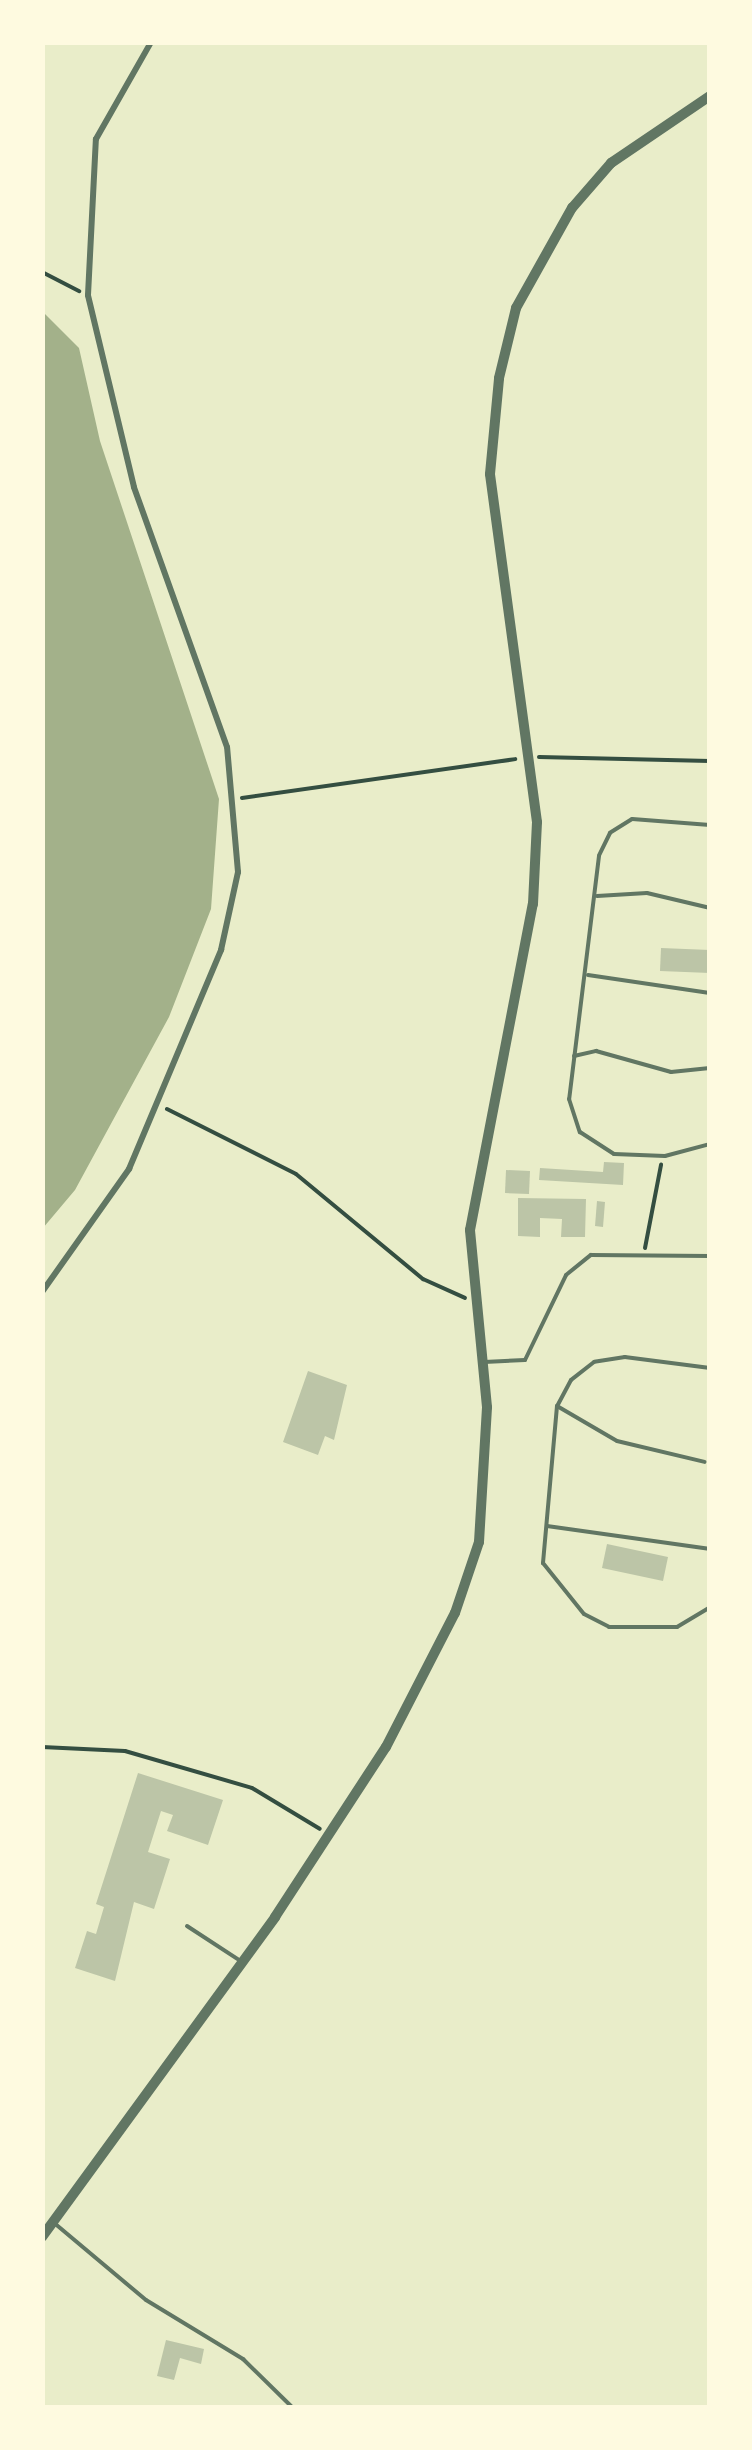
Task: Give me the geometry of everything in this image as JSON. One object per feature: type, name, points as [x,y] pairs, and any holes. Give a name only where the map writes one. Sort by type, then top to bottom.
[{"type":"street","points":[[42,1292],[107,1209],[158,1105],[221,950],[238,872],[236,798],[198,651],[134,487],[88,295],[96,139],[150,42]]},
{"type":"street","points":[[42,2237],[243,1963],[330,1834],[455,1613],[479,1542],[488,1470],[484,1362],[470,1230],[534,904],[534,756],[490,474],[516,308],[538,258],[611,163],[710,96]]},
{"type":"lane","points":[[710,825],[632,819],[598,856],[588,975],[569,1099],[580,1132],[614,1154],[665,1156],[710,1144]]},
{"type":"lane","points":[[597,896],[647,893],[710,908]]},
{"type":"lane","points":[[588,975],[710,993]]},
{"type":"lane","points":[[574,1056],[596,1052],[671,1072],[710,1068]]},
{"type":"lane","points":[[484,1362],[525,1360],[576,1262],[645,1252],[710,1256]]},
{"type":"lane","points":[[710,1368],[594,1362],[556,1406],[543,1563],[584,1614],[609,1627],[677,1627],[710,1607]]},
{"type":"lane","points":[[556,1406],[616,1441],[707,1462],[710,1453]]},
{"type":"lane","points":[[548,1526],[710,1548]]},
{"type":"lane","points":[[187,1926],[243,1963]]},
{"type":"lane","points":[[53,2222],[146,2300],[243,2359],[292,2408]]},
{"type":"path","points":[[42,272],[88,295]]},
{"type":"path","points":[[236,798],[534,756],[710,761]]},
{"type":"path","points":[[158,1105],[296,1174],[423,1280],[476,1303]]},
{"type":"path","points":[[645,1252],[665,1156]]},
{"type":"path","points":[[42,1747],[125,1751],[252,1788],[330,1834]]},
{"type":"shaded area","points":[[43,312],[79,348],[100,441],[219,799],[211,909],[169,1017],[75,1190],[43,1228]]},
{"type":"building","points":[[661,948],[710,950],[710,973],[660,971]]},
{"type":"building","points":[[604,1162],[624,1163],[623,1185],[539,1180],[540,1168],[603,1172]]},
{"type":"building","points":[[506,1170],[530,1171],[529,1194],[505,1193]]},
{"type":"building","points":[[518,1198],[586,1199],[585,1237],[561,1237],[562,1219],[540,1218],[540,1237],[518,1236]]},
{"type":"building","points":[[597,1201],[605,1202],[603,1227],[595,1226]]},
{"type":"building","points":[[308,1371],[347,1385],[334,1440],[325,1436],[318,1455],[283,1442]]},
{"type":"building","points":[[607,1544],[668,1557],[663,1581],[602,1568]]},
{"type":"building","points":[[138,1773],[223,1800],[208,1845],[167,1831],[173,1815],[161,1811],[148,1852],[170,1859],[154,1909],[134,1902],[115,1981],[75,1968],[87,1931],[96,1934],[104,1907],[96,1904]]},
{"type":"building","points":[[166,2340],[204,2349],[201,2364],[180,2358],[174,2380],[157,2376]]}]
